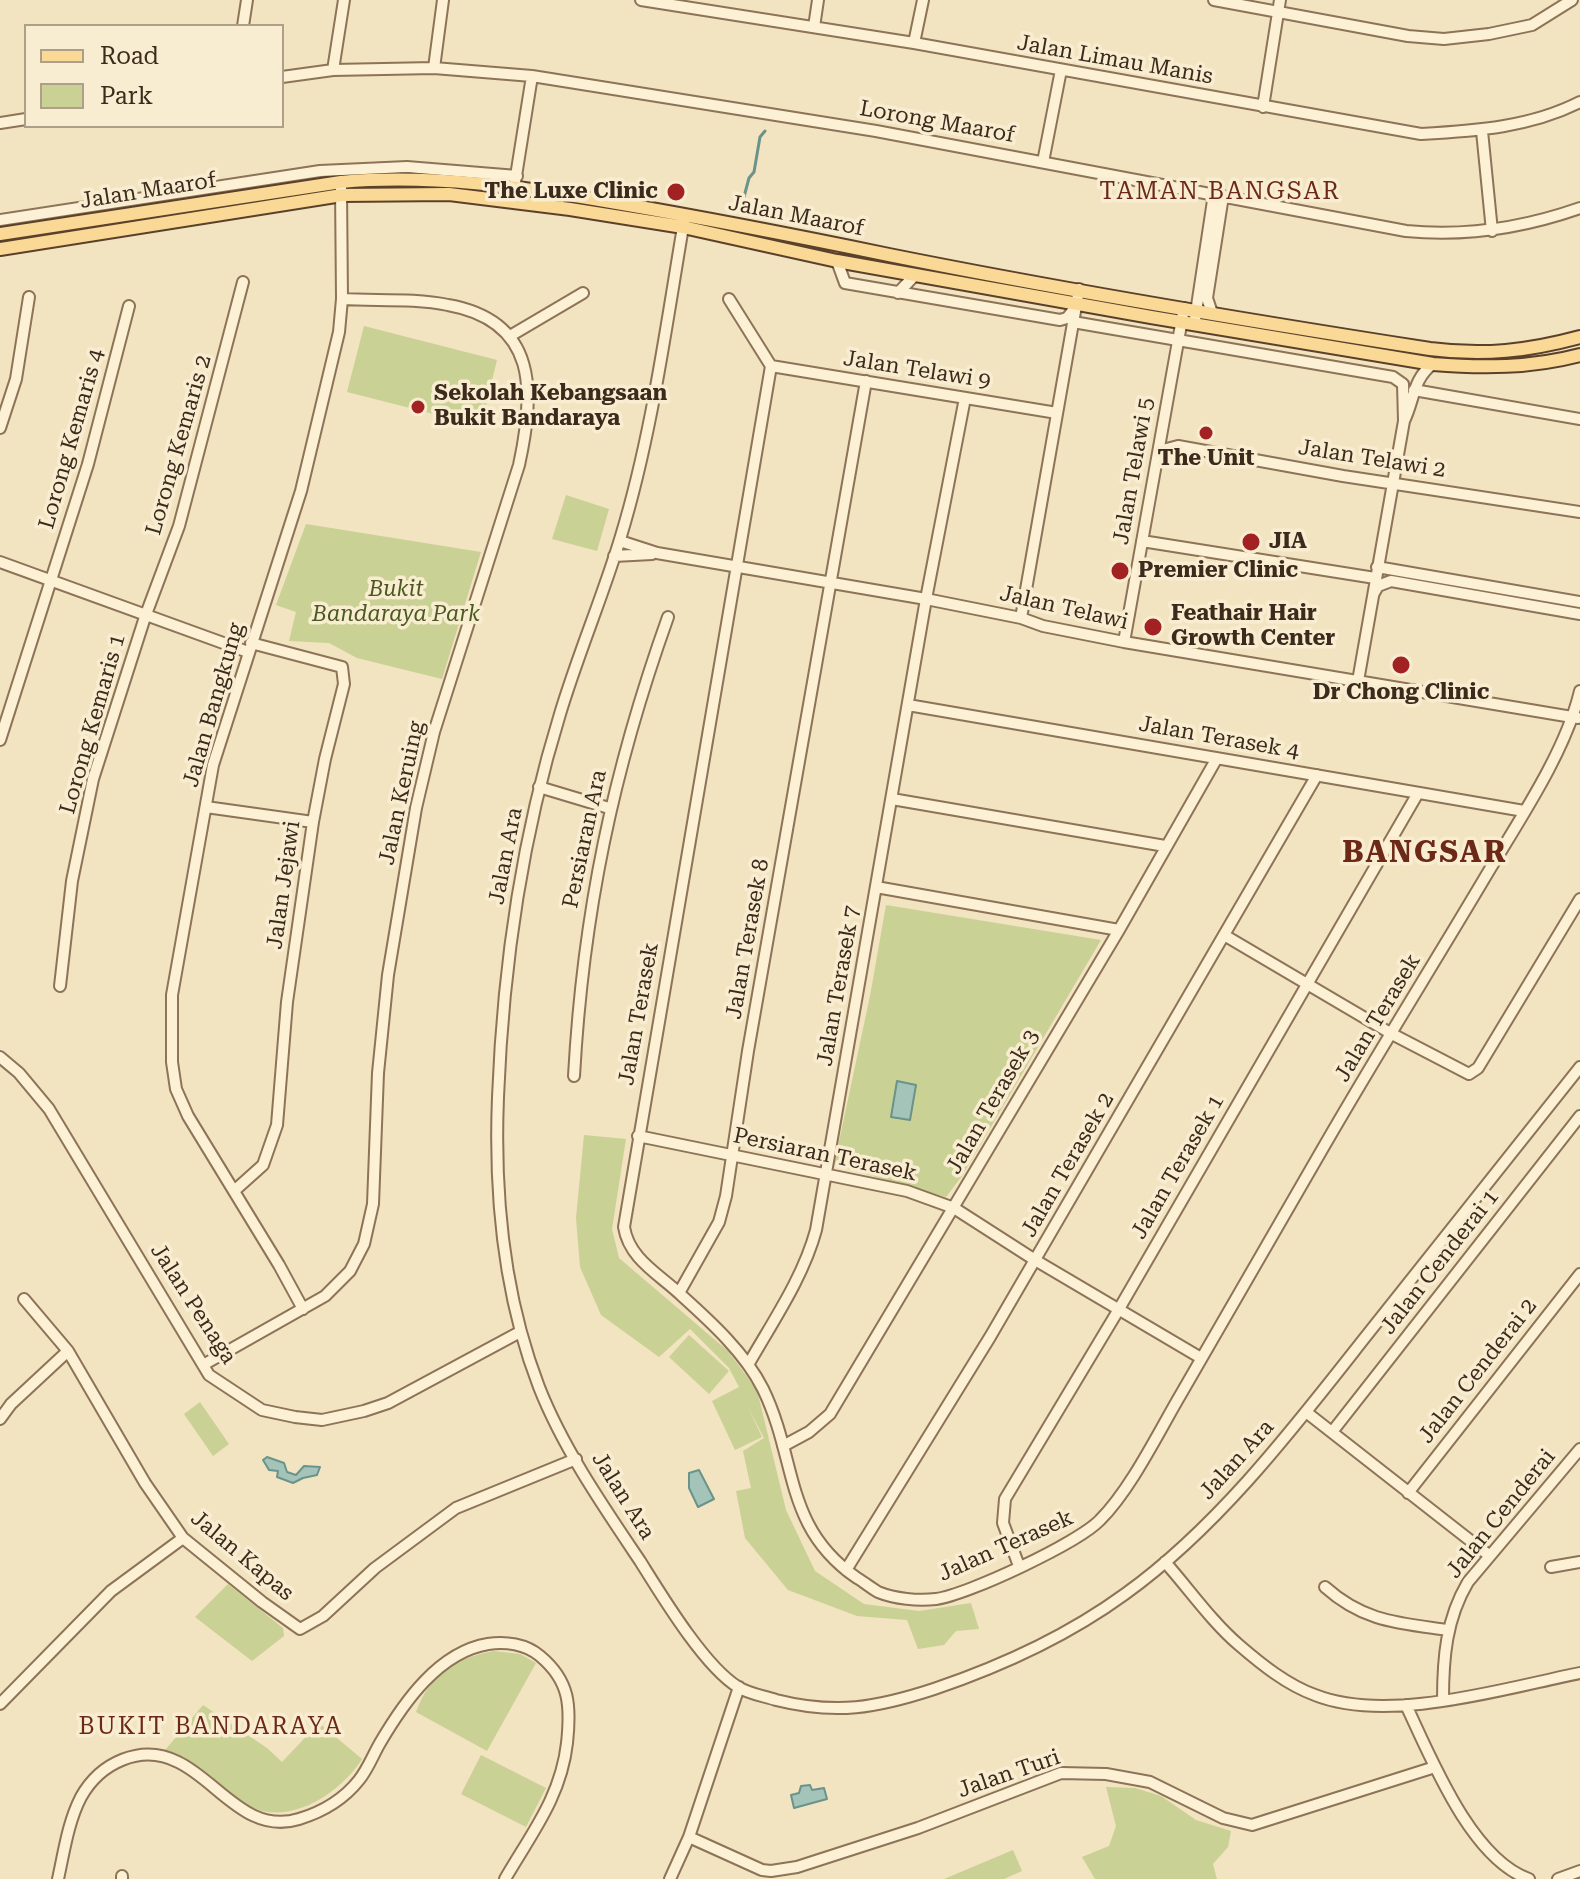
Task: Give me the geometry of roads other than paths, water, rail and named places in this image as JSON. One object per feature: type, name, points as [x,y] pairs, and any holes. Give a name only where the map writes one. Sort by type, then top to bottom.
[{"type":"main road","name":"Jalan Maarof","points":[[0,249],[379,179],[450,181],[514,188],[953,268],[1430,349],[1471,353],[1520,351],[1580,337]]},
{"type":"main road","name":"Jalan Maarof","points":[[0,234],[341,188]]},
{"type":"main road","name":"Jalan Maarof","points":[[684,220],[837,261],[1433,364],[1524,366],[1580,355]]},
{"type":"street","points":[[243,24],[247,0]]},
{"type":"street","points":[[333,70],[344,0]]},
{"type":"street","points":[[434,68],[443,0]]},
{"type":"street","name":"Jalan Limau Manis","points":[[641,0],[914,43],[1421,134],[1482,131],[1563,110],[1580,102]]},
{"type":"street","points":[[814,27],[818,0]]},
{"type":"street","points":[[914,43],[923,0]]},
{"type":"street","points":[[1214,0],[1408,36],[1444,39],[1532,25],[1572,0]]},
{"type":"street","points":[[1263,107],[1280,0]]},
{"type":"street","name":"Lorong Maarof","points":[[284,77],[333,70],[434,68],[532,76],[867,129],[1406,231],[1450,234],[1492,231],[1580,208]]},
{"type":"street","points":[[1043,162],[1061,70]]},
{"type":"street","points":[[514,188],[532,76]]},
{"type":"street","points":[[0,123],[24,119]]},
{"type":"street","points":[[1482,131],[1492,231]]},
{"type":"street","name":"Jalan Maarof","points":[[0,220],[320,171],[407,167],[514,188]]},
{"type":"street","name":"Jalan Bangkung","points":[[303,1309],[188,1116],[176,1089],[172,1062],[172,995],[213,765],[301,491],[339,332],[342,299],[341,188]]},
{"type":"street","points":[[1212,313],[1207,298],[1218,195]]},
{"type":"street","name":"Jalan Telawi 5","points":[[1124,642],[1178,341],[1188,324],[1216,213]]},
{"type":"street","name":"Jalan Ara","points":[[684,220],[645,443],[620,541],[560,714],[539,787],[515,913],[505,985],[498,1101],[500,1228],[520,1332],[541,1392],[576,1459],[662,1594],[707,1656],[739,1687],[822,1710],[852,1709],[912,1696],[973,1676],[1032,1651],[1130,1591],[1211,1517],[1306,1412],[1580,1067]]},
{"type":"street","points":[[837,261],[845,283],[898,293],[1060,320],[1067,318],[1077,304]]},
{"type":"street","points":[[898,293],[915,275]]},
{"type":"street","name":"Lorong Kemaris 2","points":[[145,617],[179,526],[243,282]]},
{"type":"street","points":[[1021,618],[1079,289]]},
{"type":"street","points":[[342,299],[445,304],[471,310],[496,322],[510,336],[583,293]]},
{"type":"street","points":[[0,428],[16,379],[29,297]]},
{"type":"street","points":[[729,299],[771,366],[737,567]]},
{"type":"street","name":"Lorong Kemaris 4","points":[[0,740],[88,464],[129,306]]},
{"type":"street","points":[[1060,320],[1066,325],[1067,358]]},
{"type":"street","points":[[1073,322],[1393,377],[1403,384],[1404,421]]},
{"type":"street","name":"Jalan Keruing","points":[[203,1365],[325,1296],[350,1271],[364,1244],[373,1204],[378,1073],[388,975],[416,808],[434,732],[519,465],[527,430],[529,392],[523,361],[510,336]]},
{"type":"street","points":[[1391,357],[1397,369],[1393,377]]},
{"type":"street","points":[[1358,681],[1404,421],[1420,376],[1433,364]]},
{"type":"street","name":"Jalan Telawi 9","points":[[771,366],[1057,413]]},
{"type":"street","name":"Jalan Terasek 8","points":[[679,1293],[719,1222],[866,381]]},
{"type":"street","points":[[1414,390],[1580,419]]},
{"type":"street","name":"Jalan Terasek 7","points":[[748,1365],[790,1293],[810,1251],[827,1174],[926,599],[965,398]]},
{"type":"street","name":"Jalan Telawi 2","points":[[1159,451],[1178,446],[1580,512]]},
{"type":"street","name":"Jalan Telawi","points":[[620,541],[657,553],[926,599],[1124,642],[1558,713],[1576,722]]},
{"type":"street","points":[[1142,541],[1580,602]]},
{"type":"street","name":"Jalan Telawi","points":[[614,556],[657,553]]},
{"type":"street","points":[[0,562],[145,617],[250,647]]},
{"type":"street","name":"Jalan Terasek","points":[[737,567],[638,1136],[624,1227],[626,1240],[636,1256],[679,1293],[748,1365],[763,1388],[797,1498],[811,1532],[827,1553],[877,1591],[915,1599],[937,1599],[957,1593],[1088,1532],[1104,1517],[1151,1446],[1325,1143],[1576,722],[1580,691]]},
{"type":"street","points":[[1372,596],[1378,586],[1391,581],[1580,614]]},
{"type":"street","name":"Lorong Kemaris 1","points":[[60,986],[72,881],[93,779],[145,617]]},
{"type":"street","name":"Persiaran Ara","points":[[574,1076],[585,942],[609,808],[634,718],[668,617]]},
{"type":"street","name":"Jalan Jejawi","points":[[234,1191],[263,1165],[277,1125],[287,1002],[313,822],[344,684],[342,667],[250,647]]},
{"type":"street","name":"Jalan Terasek 4","points":[[908,705],[1524,811]]},
{"type":"street","name":"Jalan Terasek 3","points":[[783,1446],[809,1432],[830,1414],[1119,930],[1217,758]]},
{"type":"street","name":"Jalan Terasek 2","points":[[846,1570],[1035,1260],[1317,775]]},
{"type":"street","name":"Persiaran Ara","points":[[539,787],[609,808]]},
{"type":"street","name":"Jalan Terasek 1","points":[[1019,1566],[1003,1523],[1005,1499],[1119,1309],[1418,793]]},
{"type":"street","points":[[892,799],[1165,846]]},
{"type":"street","points":[[206,807],[313,822]]},
{"type":"street","points":[[876,887],[1119,930]]},
{"type":"street","points":[[1224,935],[1392,1034],[1469,1074],[1478,1068],[1580,899]]},
{"type":"street","name":"Jalan Penaga","points":[[0,1057],[19,1073],[49,1109],[209,1375],[262,1410],[322,1420],[364,1411],[388,1403],[520,1332]]},
{"type":"street","name":"Jalan Cenderai 1","points":[[1332,1432],[1580,1116]]},
{"type":"street","name":"Persiaran Terasek","points":[[638,1136],[907,1191],[954,1208],[1035,1260],[1201,1358]]},
{"type":"street","name":"Jalan Cenderai 2","points":[[1408,1493],[1580,1274]]},
{"type":"street","name":"Jalan Kapas","points":[[24,1299],[68,1351],[145,1483],[183,1538],[300,1629],[323,1616],[375,1568],[456,1508],[576,1459]]},
{"type":"street","points":[[0,1419],[11,1404],[68,1351]]},
{"type":"street","points":[[1306,1412],[1490,1556]]},
{"type":"street","name":"Jalan Cenderai","points":[[1443,1700],[1443,1664],[1448,1630],[1461,1593],[1580,1449]]},
{"type":"street","points":[[0,1704],[111,1591],[183,1538]]},
{"type":"street","points":[[1165,1562],[1237,1643],[1294,1686],[1317,1696],[1336,1701],[1406,1705],[1580,1673]]},
{"type":"street","points":[[1551,1567],[1580,1562]]},
{"type":"street","points":[[1325,1587],[1343,1603],[1364,1614],[1386,1621],[1448,1630]]},
{"type":"street","points":[[58,1879],[81,1797],[95,1777],[120,1760],[148,1754],[179,1762],[240,1809],[286,1823],[302,1819],[342,1797],[360,1779],[382,1739],[430,1675],[470,1647],[498,1642],[535,1651],[558,1677],[569,1701],[567,1745],[560,1782],[544,1816],[505,1879]]},
{"type":"street","points":[[670,1879],[689,1837],[739,1687]]},
{"type":"street","points":[[1406,1705],[1435,1767],[1484,1847],[1505,1866],[1529,1879]]},
{"type":"street","name":"Jalan Turi","points":[[689,1837],[762,1870],[771,1871],[797,1867],[918,1828],[1061,1773],[1106,1774],[1150,1782],[1223,1818],[1252,1825],[1435,1767]]},
{"type":"street","points":[[1558,1879],[1580,1871]]},
{"type":"water","points":[[897,1081],[916,1085],[910,1120],[891,1117]]},
{"type":"water","points":[[267,1457],[284,1463],[287,1472],[296,1475],[304,1466],[320,1467],[317,1475],[293,1483],[277,1477],[278,1471],[269,1470],[263,1460]]},
{"type":"water","points":[[699,1470],[714,1499],[698,1507],[689,1488],[689,1473]]},
{"type":"water","points":[[810,1785],[812,1790],[824,1788],[827,1799],[794,1808],[791,1795],[799,1793],[801,1786]]},
{"type":"waterway","points":[[740,212],[749,178],[754,172],[760,137],[765,131]]},
{"type":"place","name":"The Luxe Clinic","points":[[676,192]]},
{"type":"place","name":"Sekolah Kebangsaan Bukit Bandaraya","points":[[418,407]]},
{"type":"place","name":"The Unit","points":[[1206,433]]},
{"type":"place","name":"JIA","points":[[1251,542]]},
{"type":"place","name":"Premier Clinic","points":[[1120,571]]},
{"type":"place","name":"Feathair Hair Growth Center","points":[[1153,627]]},
{"type":"place","name":"Dr Chong Clinic","points":[[1401,665]]},
{"type":"district","name":"TAMAN BANGSAR","points":[[1220,192]]},
{"type":"district","name":"BANGSAR","points":[[1425,853]]},
{"type":"district","name":"BUKIT BANDARAYA","points":[[211,1727]]},
{"type":"park label","name":"Bukit Bandaraya Park","points":[[396,602]]}]
